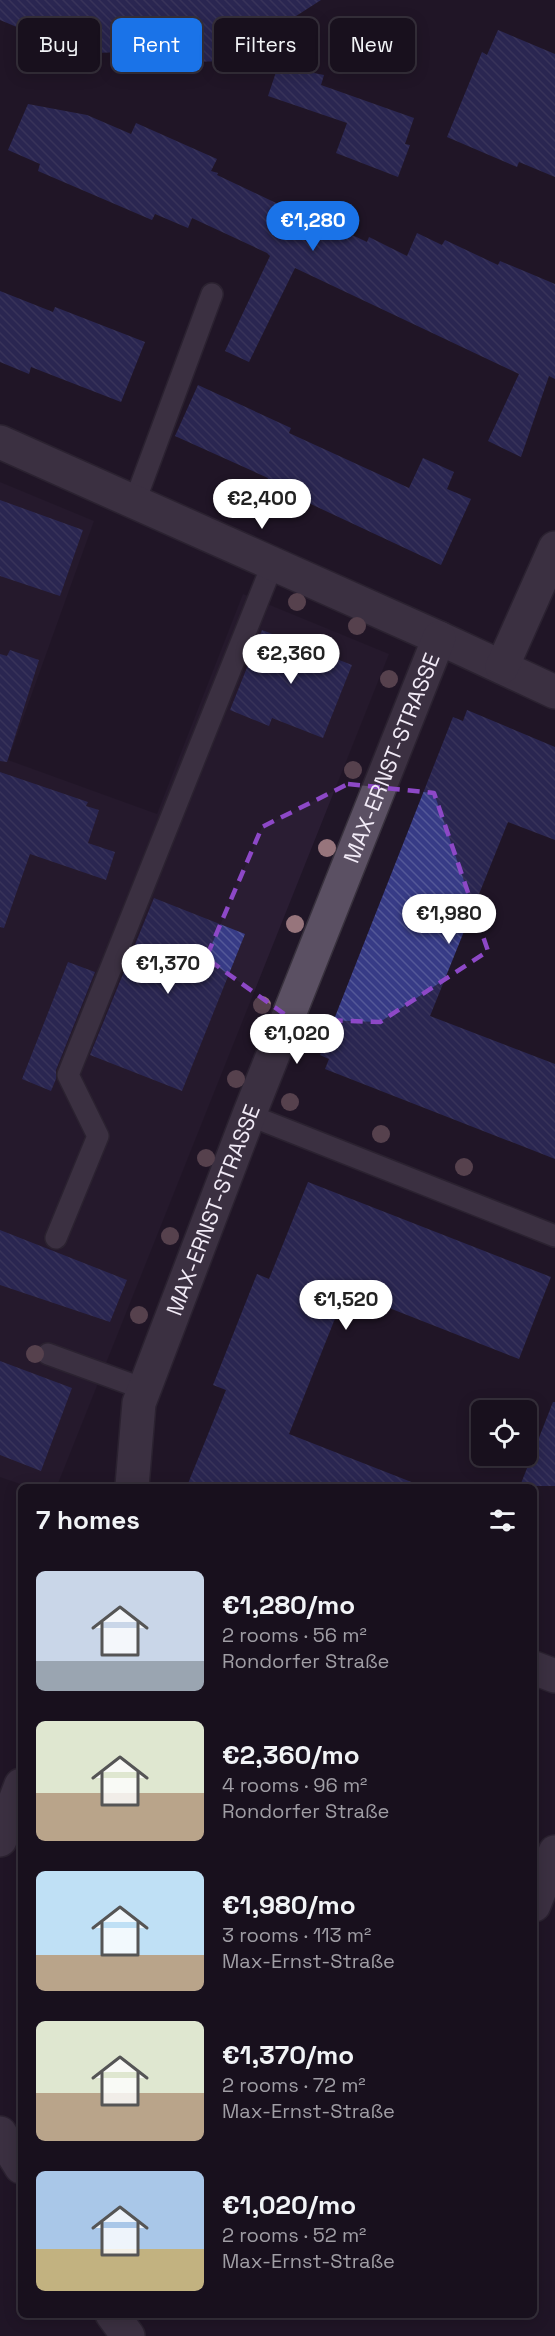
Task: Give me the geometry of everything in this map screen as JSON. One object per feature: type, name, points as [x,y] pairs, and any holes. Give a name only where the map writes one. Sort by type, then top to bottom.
[{"type":"street","points":[[0,442],[555,692]]},
{"type":"street","points":[[502,667],[555,548]]},
{"type":"street","name":"MAX-ERNST-STRASSE","points":[[132,1484],[139,1403],[144,1389],[249,1115],[439,638]]},
{"type":"street","points":[[537,1669],[555,1676]]},
{"type":"street","points":[[0,1840],[18,1793]]},
{"type":"street","points":[[0,2133],[18,2162]]},
{"type":"street","points":[[115,2318],[128,2336]]},
{"type":"lane","points":[[135,501],[212,294]]},
{"type":"lane","points":[[56,1238],[98,1136],[68,1075],[273,563]]},
{"type":"lane","points":[[249,1115],[555,1236]]},
{"type":"lane","points":[[48,1354],[144,1389]]},
{"type":"highlighted area","points":[[348,784],[434,793],[488,951],[380,1022],[291,1019],[206,958],[262,827]]},
{"type":"shaded area","points":[[0,482],[94,521],[8,760],[157,814],[243,594],[389,654],[58,1484],[20,1484],[0,1477]]},
{"type":"building","points":[[0,0],[321,0],[293,18],[214,18],[214,61],[202,62],[202,18],[112,18],[112,52],[100,53],[100,18],[18,18],[18,28],[0,20]]},
{"type":"building","points":[[498,30],[555,54],[555,177],[519,162],[517,167],[447,137],[482,52],[487,55]]},
{"type":"building","points":[[276,72],[309,72],[324,75],[321,85],[414,118],[405,144],[410,145],[398,177],[336,153],[347,123],[268,96]]},
{"type":"building","points":[[28,104],[87,115],[131,134],[136,123],[217,159],[211,171],[218,173],[217,175],[314,221],[316,218],[367,242],[369,237],[407,256],[417,233],[442,245],[445,240],[498,265],[500,261],[555,284],[555,379],[549,376],[521,457],[488,441],[519,374],[295,268],[249,362],[225,351],[270,256],[192,218],[188,228],[155,214],[152,220],[38,171],[40,164],[8,150]]},
{"type":"building","points":[[0,291],[53,312],[55,307],[145,342],[121,402],[31,367],[29,374],[0,362]]},
{"type":"building","points":[[198,385],[291,428],[289,433],[409,488],[423,458],[454,472],[447,489],[471,499],[441,565],[266,483],[268,478],[175,436]]},
{"type":"building","points":[[0,500],[83,530],[60,596],[0,576]]},
{"type":"building","points":[[262,630],[352,665],[323,738],[272,718],[269,726],[230,710]]},
{"type":"building","points":[[10,650],[39,660],[7,762],[0,761],[0,654],[7,656]]},
{"type":"building","points":[[467,710],[555,747],[555,840],[508,822],[430,1016],[555,1064],[555,1159],[325,1069],[329,1059],[320,1055],[453,717],[463,721]]},
{"type":"building","points":[[0,772],[88,802],[86,806],[99,810],[88,843],[115,852],[106,880],[30,854],[4,928],[0,927]]},
{"type":"building","points":[[154,898],[245,934],[182,1091],[90,1055]]},
{"type":"building","points":[[68,962],[95,972],[56,1070],[56,1079],[51,1091],[22,1079]]},
{"type":"building","points":[[308,1182],[551,1277],[519,1359],[346,1291],[289,1434],[416,1484],[188,1484],[226,1390],[213,1385],[257,1274],[269,1279]]},
{"type":"building","points":[[0,1230],[127,1280],[110,1322],[0,1285]]},
{"type":"building","points":[[0,1361],[72,1388],[41,1471],[0,1455]]},
{"type":"building","points":[[553,1402],[555,1402],[555,1486],[537,1486],[537,1484],[521,1484],[528,1466],[537,1466],[537,1443]]}]
